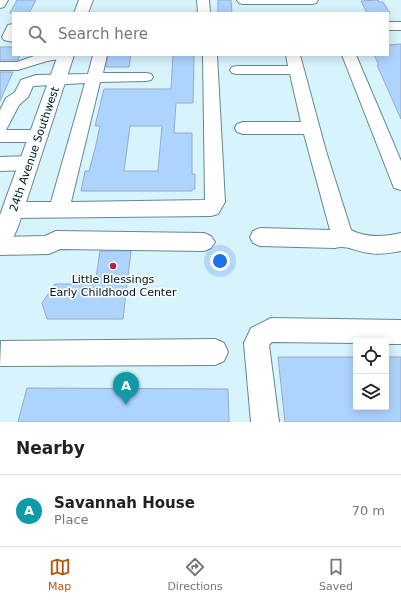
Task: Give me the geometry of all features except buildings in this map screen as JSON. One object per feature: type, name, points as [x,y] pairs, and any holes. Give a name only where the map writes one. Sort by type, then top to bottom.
[{"type":"main road","points":[[81,12],[86,0]]},
{"type":"main road","name":"24th Avenue Southwest","points":[[4,230],[66,56]]},
{"type":"street","points":[[0,4],[2,0]]},
{"type":"street","points":[[203,0],[204,12]]},
{"type":"street","points":[[243,0],[312,0]]},
{"type":"street","points":[[279,0],[282,12]]},
{"type":"street","points":[[0,26],[12,27]]},
{"type":"street","points":[[389,26],[401,26]]},
{"type":"street","points":[[12,30],[9,37],[12,38]]},
{"type":"street","points":[[389,35],[401,35]]},
{"type":"street","points":[[0,66],[18,66],[40,57],[50,56]]},
{"type":"street","points":[[59,210],[100,56]]},
{"type":"street","points":[[4,230],[59,210],[211,208],[215,202],[210,56]]},
{"type":"street","points":[[349,56],[401,183]]},
{"type":"street","points":[[237,70],[295,62],[342,235],[354,241],[371,244],[388,245],[401,242]]},
{"type":"street","points":[[0,126],[12,102],[22,94],[26,83],[36,80],[146,77]]},
{"type":"street","points":[[242,128],[312,128]]},
{"type":"street","points":[[0,136],[38,136]]},
{"type":"street","points":[[0,164],[29,163]]},
{"type":"street","points":[[4,230],[49,246],[56,240],[204,242]]},
{"type":"street","points":[[260,237],[335,239],[342,235]]},
{"type":"street","points":[[265,422],[256,343],[258,337],[262,333],[271,330],[401,332]]},
{"type":"street","points":[[0,355],[215,352]]},
{"type":"place","name":"Little Blessings Early Childhood Center","points":[[113,266]]},
{"type":"place","name":"Savannah House","points":[[126,405]]}]
